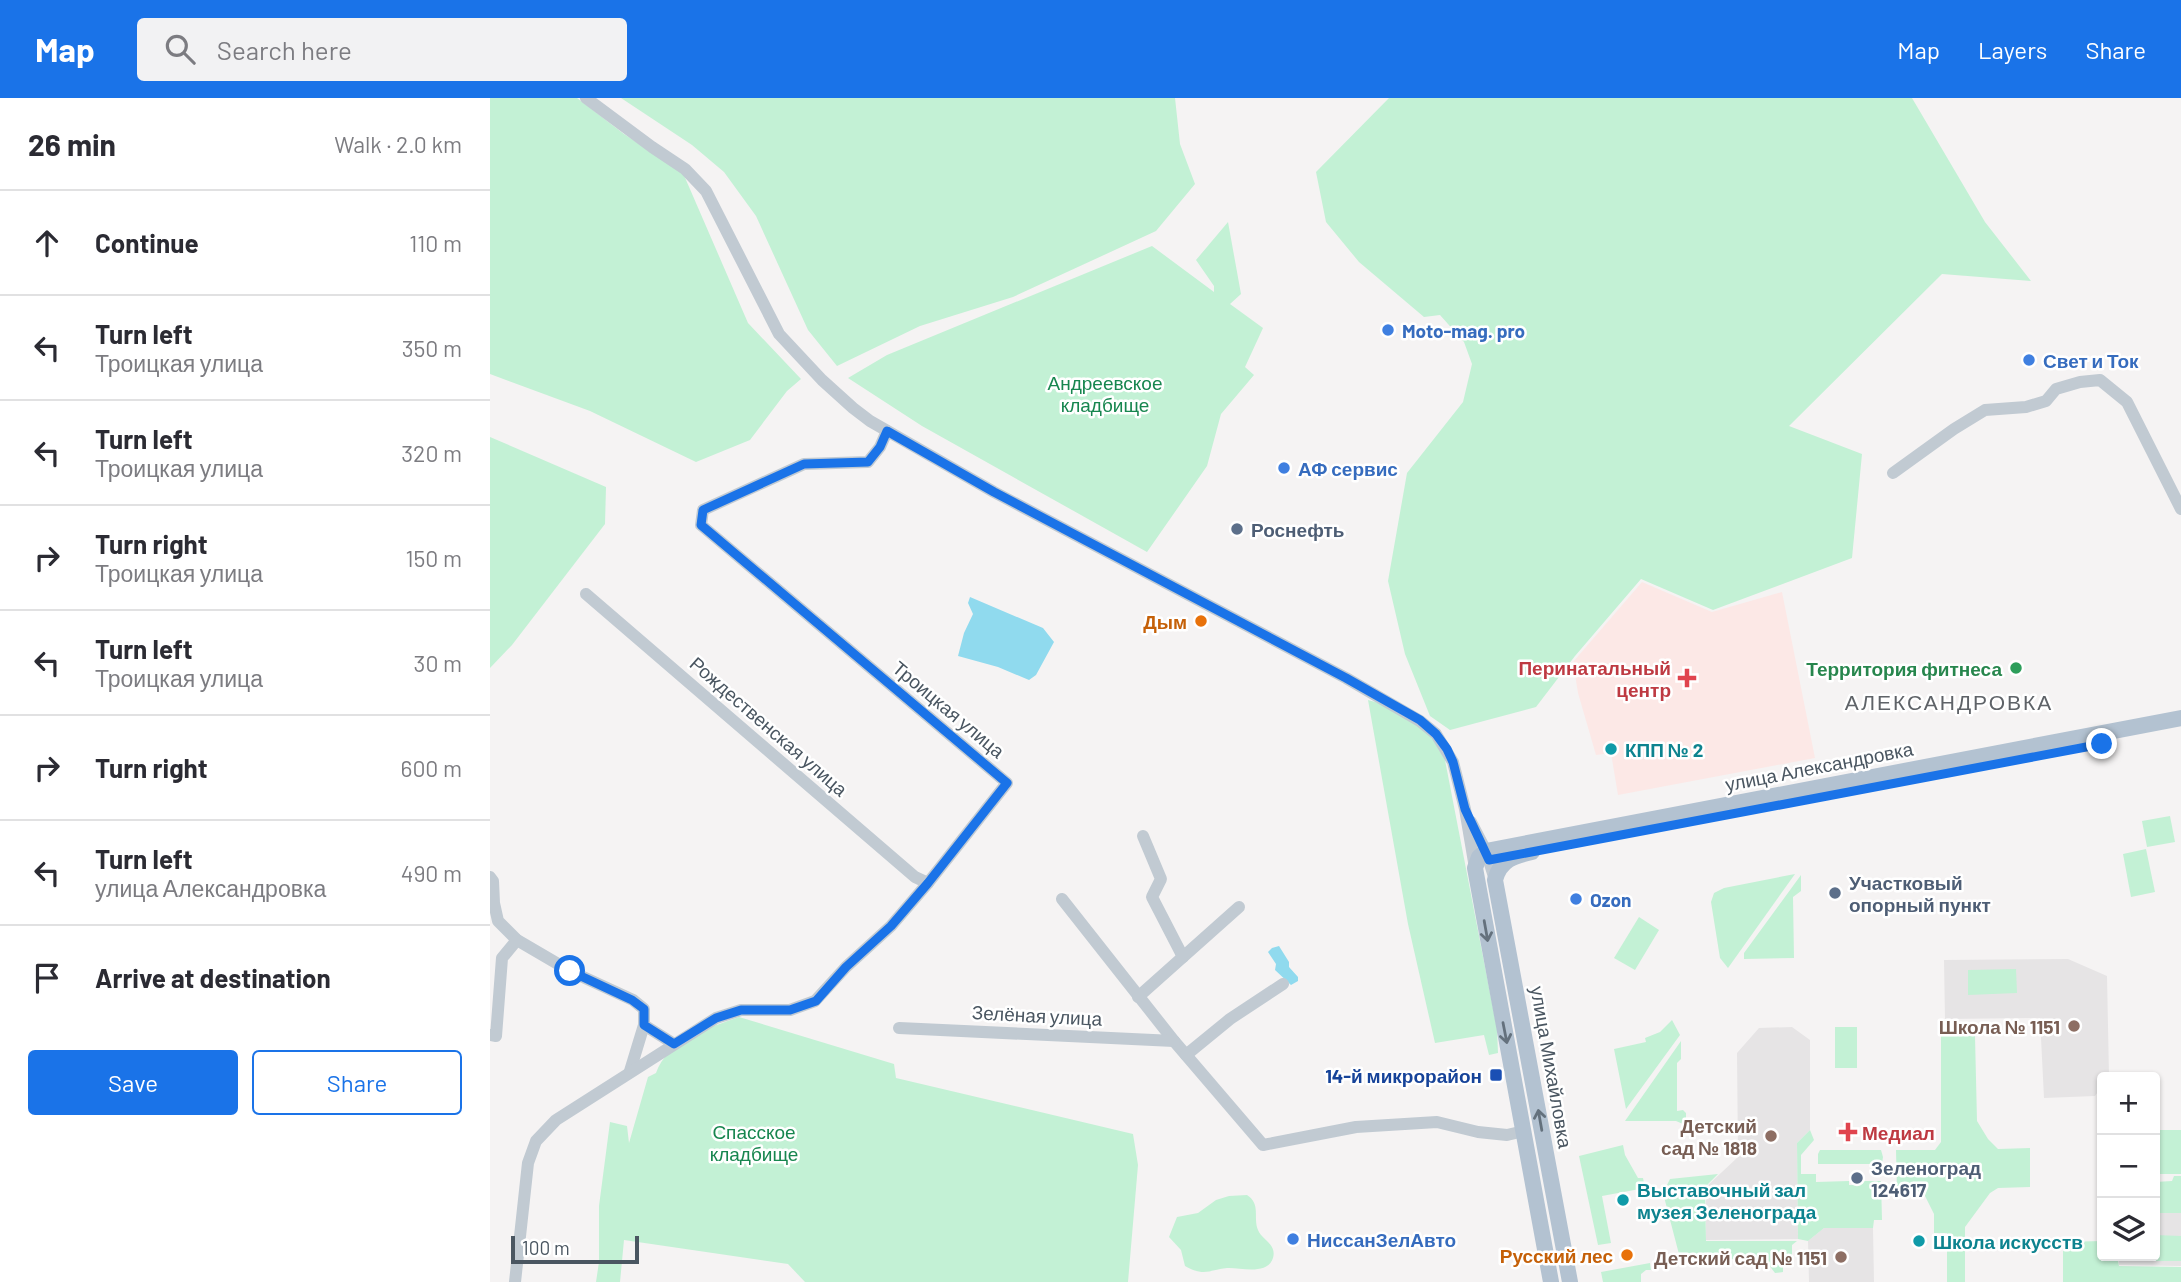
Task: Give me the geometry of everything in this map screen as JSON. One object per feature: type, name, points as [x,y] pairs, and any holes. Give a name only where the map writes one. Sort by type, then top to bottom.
[{"type":"main road","name":"улица Александровка","points":[[1480,858],[2181,718]]},
{"type":"main road","name":"улица Александровка","points":[[1513,851],[2181,729]]},
{"type":"main road","points":[[1495,880],[1498,870],[1513,851]]},
{"type":"main road","name":"улица Михайловка","points":[[1480,858],[1551,1282]]},
{"type":"main road","name":"улица Михайловка","points":[[1495,880],[1570,1282]]},
{"type":"street","points":[[586,98],[685,169],[706,191],[779,334],[852,408],[994,492],[1346,678],[1420,720],[1436,734],[1453,762],[1480,858]]},
{"type":"street","points":[[1893,474],[1954,429],[1985,410],[2026,407],[2046,401],[2056,389],[2100,380],[2127,401],[2181,509]]},
{"type":"street","name":"Троицкая улица","points":[[515,1282],[528,1163],[536,1141],[556,1120],[716,1018],[741,1010],[790,1010],[816,1001],[846,967],[891,926],[1007,783],[701,525],[703,510],[804,464],[868,462],[880,447],[887,431]]},
{"type":"street","name":"Рождественская улица","points":[[586,594],[915,877],[928,883]]},
{"type":"street","points":[[1465,809],[1477,832],[1480,858]]},
{"type":"street","points":[[1477,832],[1495,845],[1513,851]]},
{"type":"street","points":[[1143,836],[1161,879],[1152,897],[1183,957]]},
{"type":"street","name":"улица Михайловка","points":[[1480,858],[1495,880]]},
{"type":"street","points":[[490,877],[494,881],[494,903],[499,921],[517,940],[570,971],[632,1000],[644,1009],[644,1025],[630,1072]]},
{"type":"street","points":[[1062,899],[1174,1041],[1263,1144],[1356,1128],[1437,1122],[1478,1132],[1507,1135],[1524,1131]]},
{"type":"street","points":[[1138,997],[1239,907]]},
{"type":"street","points":[[490,1035],[496,1036],[502,958],[517,940]]},
{"type":"street","points":[[1186,1055],[1230,1019],[1283,984]]},
{"type":"street","points":[[644,1025],[674,1044]]},
{"type":"street","name":"Зелёная улица","points":[[899,1028],[1174,1041]]},
{"type":"street","points":[[1537,1204],[1541,1200],[1554,1201]]},
{"type":"shaded area","name":"Перинатальный центр","points":[[1642,582],[1712,612],[1782,592],[1815,758],[1618,795],[1611,753],[1596,755],[1578,693],[1573,662]]},
{"type":"shaded area","name":"Школа № 1151","points":[[2068,959],[2107,976],[2109,1072],[2097,1072],[2095,1096],[2044,1098],[2040,1018],[1945,1019],[1944,960]]},
{"type":"shaded area","name":"Детский сад № 1818","points":[[1792,1027],[1810,1040],[1810,1130],[1797,1143],[1798,1239],[1706,1240],[1706,1187],[1738,1157],[1737,1053],[1759,1028]]},
{"type":"shaded area","points":[[2160,1213],[2181,1213],[2181,1266],[2119,1265],[2119,1261],[2160,1261]]},
{"type":"shaded area","name":"Детский сад № 1151","points":[[1824,1228],[1873,1228],[1874,1282],[1809,1282],[1808,1241]]},
{"type":"green space","points":[[490,98],[577,98],[624,134],[683,173],[748,323],[801,379],[787,391],[750,440],[696,462],[590,411],[490,374]]},
{"type":"green space","points":[[621,98],[1175,98],[1180,144],[1195,184],[1156,231],[1013,297],[920,326],[837,366],[808,330],[756,216],[724,172],[692,145]]},
{"type":"green space","points":[[1389,98],[1912,98],[1985,222],[2031,281],[1942,274],[1789,426],[1862,454],[1852,558],[1713,610],[1641,579],[1575,656],[1536,707],[1450,730],[1430,716],[1405,654],[1388,581],[1407,473],[1463,402],[1472,364],[1464,342],[1440,315],[1424,317],[1359,262],[1326,222],[1316,172]]},
{"type":"green space","name":"Андреевское кладбище","points":[[1228,222],[1241,294],[1230,304],[1263,328],[1245,367],[1254,375],[1221,414],[1207,466],[1147,552],[922,426],[848,378],[887,355],[1152,246],[1214,292],[1214,286],[1196,260]]},
{"type":"green space","points":[[490,437],[606,487],[605,524],[512,645],[490,668]]},
{"type":"green space","points":[[1368,700],[1392,709],[1418,725],[1432,739],[1445,760],[1497,1029],[1498,1053],[1489,1055],[1484,1035],[1435,1043],[1408,924]]},
{"type":"green space","points":[[2170,816],[2175,842],[2147,847],[2142,821]]},
{"type":"green space","points":[[2146,849],[2155,892],[2131,897],[2123,854]]},
{"type":"green space","points":[[1795,874],[1728,968],[1720,958],[1711,902],[1714,893],[1724,888]]},
{"type":"green space","points":[[1801,875],[1801,891],[1793,897],[1794,958],[1744,959],[1744,953]]},
{"type":"green space","points":[[1639,917],[1659,930],[1635,970],[1614,958]]},
{"type":"green space","points":[[2016,969],[2017,993],[1968,995],[1968,970]]},
{"type":"green space","name":"Спасское кладбище","points":[[739,1017],[894,1064],[896,1078],[1133,1134],[1138,1165],[1128,1282],[805,1282],[788,1264],[624,1240],[620,1282],[596,1282],[599,1262],[599,1206],[610,1122],[627,1126],[629,1143],[648,1077],[656,1073],[662,1062],[679,1044],[715,1025]]},
{"type":"green space","points":[[1672,1020],[1680,1035],[1626,1109],[1614,1049],[1646,1042],[1645,1038],[1660,1032]]},
{"type":"green space","points":[[1835,1027],[1857,1027],[1857,1068],[1835,1068]]},
{"type":"green space","points":[[1941,1036],[1975,1036],[1977,1121],[1988,1139],[1998,1149],[2030,1148],[2030,1187],[1998,1188],[1990,1193],[1965,1227],[1965,1282],[1947,1282],[1947,1233],[1934,1233],[1934,1214],[1923,1192],[1897,1192],[1896,1150],[1935,1150],[1941,1142]]},
{"type":"green space","points":[[1681,1041],[1681,1059],[1677,1063],[1677,1111],[1683,1110],[1686,1113],[1686,1121],[1683,1124],[1676,1121],[1625,1121]]},
{"type":"green space","points":[[1810,1130],[1814,1140],[1801,1155],[1801,1174],[1816,1174],[1816,1182],[1849,1181],[1849,1185],[1861,1185],[1862,1181],[1881,1181],[1882,1220],[1874,1220],[1873,1228],[1824,1228],[1808,1241],[1798,1239],[1797,1143]]},
{"type":"green space","points":[[2160,1130],[2181,1130],[2181,1174],[2160,1174]]},
{"type":"green space","points":[[1623,1145],[1625,1155],[1638,1178],[1643,1178],[1645,1188],[1602,1196],[1611,1243],[1598,1245],[1579,1156]]},
{"type":"green space","points":[[1820,1150],[1881,1150],[1882,1164],[1818,1164]]},
{"type":"green space","points":[[1718,1174],[1705,1187],[1706,1241],[1797,1241],[1792,1245],[1792,1258],[1783,1259],[1783,1272],[1775,1273],[1765,1260],[1680,1258],[1663,1193],[1670,1179]]},
{"type":"green space","points":[[2174,1176],[2181,1176],[2181,1213],[2160,1213],[2160,1182],[2172,1181]]},
{"type":"green space","points":[[1247,1195],[1254,1202],[1258,1230],[1273,1249],[1270,1264],[1259,1269],[1227,1268],[1206,1272],[1185,1266],[1181,1250],[1169,1237],[1177,1217],[1198,1213],[1216,1200]]},
{"type":"green space","points":[[2160,1235],[2181,1236],[2181,1261],[2160,1261]]},
{"type":"green space","points":[[2097,1241],[2097,1261],[2118,1261],[2119,1266],[2181,1267],[2181,1282],[2063,1282],[2063,1242]]},
{"type":"green space","points":[[1650,1263],[1651,1270],[1641,1274],[1641,1282],[1603,1282],[1601,1272]]},
{"type":"water","points":[[970,597],[1043,628],[1054,642],[1036,675],[1029,680],[998,667],[958,656],[973,614],[968,603]]},
{"type":"water","points":[[1279,946],[1289,962],[1289,967],[1298,977],[1298,981],[1291,985],[1275,970],[1276,964],[1268,952]]},
{"type":"place","name":"Moto-mag. pro","points":[[1388,330]]},
{"type":"place","name":"Свет и Ток","points":[[2029,360]]},
{"type":"place","name":"АФ сервис","points":[[1284,468]]},
{"type":"place","name":"Роснефть","points":[[1237,529]]},
{"type":"place","name":"Дым","points":[[1201,621]]},
{"type":"place","name":"Территория фитнеса","points":[[2016,668]]},
{"type":"place","name":"Перинатальный центр","points":[[1687,678]]},
{"type":"place","name":"КПП № 2","points":[[1611,749]]},
{"type":"place","name":"Участковый опорный пункт","points":[[1835,893]]},
{"type":"place","name":"Ozon","points":[[1576,899]]},
{"type":"place","name":"Школа № 1151","points":[[2074,1026]]},
{"type":"place","name":"14-й микрорайон","points":[[1496,1075]]},
{"type":"place","name":"Медиал","points":[[1848,1132]]},
{"type":"place","name":"Детский сад № 1818","points":[[1771,1136]]},
{"type":"place","name":"Зеленоград 124617","points":[[1857,1178]]},
{"type":"place","name":"Выставочный зал музея Зеленограда","points":[[1623,1200]]},
{"type":"place","name":"НиссанЗелАвто","points":[[1293,1239]]},
{"type":"place","name":"Школа искусств","points":[[1919,1241]]},
{"type":"place","name":"Русский лес","points":[[1627,1255]]},
{"type":"place","name":"Детский сад № 1151","points":[[1841,1257]]},
{"type":"district","name":"АЛЕКСАНДРОВКА","points":[[1949,701]]},
{"type":"route","points":[[570,971],[632,1000],[644,1009],[644,1025],[674,1044],[716,1018],[741,1010],[790,1010],[816,1001],[846,967],[891,926],[1007,783],[701,525],[703,510],[804,464],[868,462],[880,447],[887,431],[994,492],[1346,678],[1420,720],[1436,734],[1447,749],[1465,809],[1489,860],[2102,744]]}]
